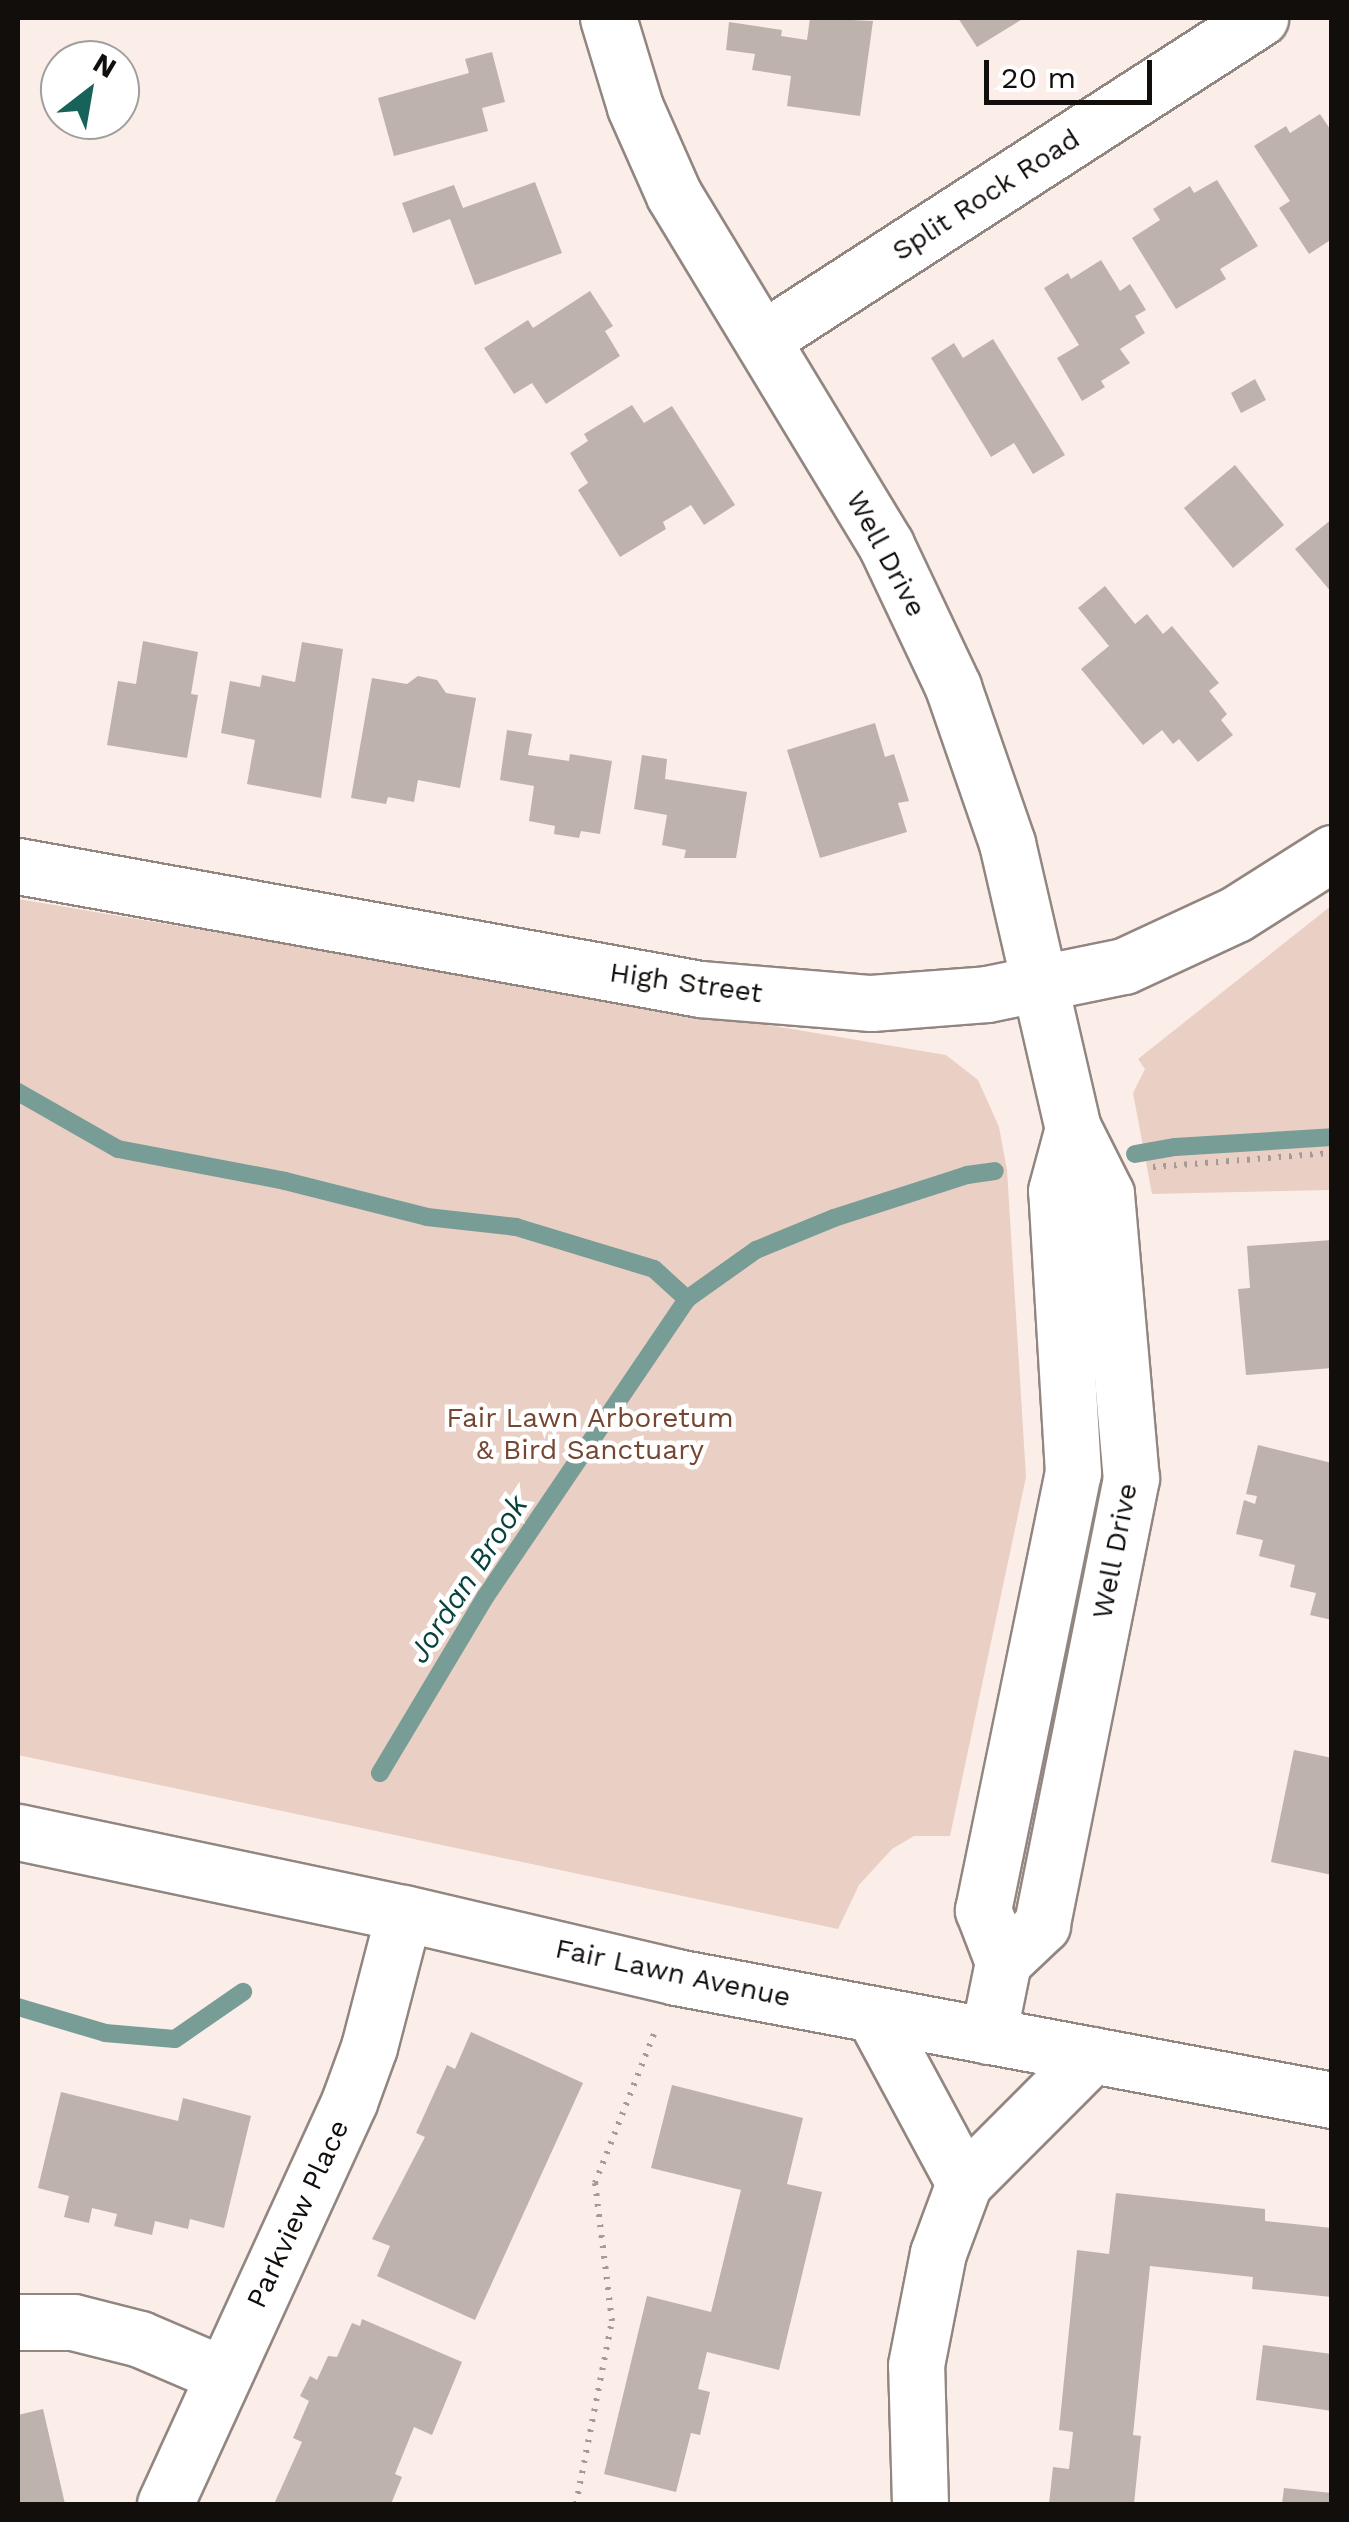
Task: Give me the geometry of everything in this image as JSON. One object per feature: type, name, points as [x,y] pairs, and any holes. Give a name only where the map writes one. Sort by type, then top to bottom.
[{"type":"street","name":"Well Drive","points":[[608,18],[635,107],[674,195],[886,546],[953,687],[1007,843],[1073,1128],[1056,1191],[1073,1473],[983,1910],[1003,1962],[988,2036]]},
{"type":"street","name":"Split Rock Road","points":[[763,339],[1260,18]]},
{"type":"street","name":"High Street","points":[[18,866],[700,988],[871,1003],[987,994],[1124,966],[1236,914],[1332,853]]},
{"type":"street","name":"Fair Lawn Avenue","points":[[18,1832],[404,1913],[676,1977],[1332,2100]]},
{"type":"street","name":"Parkview Place","points":[[166,2504],[349,2102],[369,2048],[404,1913]]},
{"type":"street","points":[[873,2014],[964,2183]]},
{"type":"street","points":[[920,2504],[916,2365],[938,2253],[964,2183],[1092,2055]]},
{"type":"street","points":[[18,2322],[73,2322],[140,2339],[224,2376]]},
{"type":"path","points":[[1137,1168],[1332,1153]]},
{"type":"path","points":[[576,2504],[612,2320],[595,2184],[676,1977]]},
{"type":"green space","name":"Fair Lawn Arboretum & Bird Sanctuary","points":[[18,899],[946,1055],[978,1080],[999,1127],[1007,1170],[1026,1477],[950,1836],[914,1836],[892,1849],[859,1885],[838,1929],[18,1755]]},
{"type":"green space","points":[[1331,906],[1331,1190],[1152,1194],[1133,1093],[1145,1069],[1138,1059]]},
{"type":"building","points":[[810,18],[873,21],[860,116],[787,106],[791,76],[752,70],[755,54],[726,50],[729,22],[782,30],[781,36],[807,40]]},
{"type":"building","points":[[958,18],[1024,18],[977,47]]},
{"type":"building","points":[[492,52],[505,102],[482,108],[488,131],[394,156],[378,98],[469,73],[465,59]]},
{"type":"building","points":[[1320,114],[1332,132],[1332,239],[1309,254],[1279,208],[1290,201],[1254,146],[1286,126],[1290,133]]},
{"type":"building","points":[[1217,180],[1258,246],[1220,269],[1226,279],[1176,309],[1132,238],[1160,220],[1153,209],[1190,186],[1194,193]]},
{"type":"building","points":[[535,182],[562,253],[475,285],[450,219],[413,233],[402,203],[454,185],[463,208]]},
{"type":"building","points":[[1101,260],[1120,291],[1130,284],[1146,310],[1135,316],[1145,333],[1120,349],[1130,363],[1101,381],[1105,387],[1082,401],[1057,358],[1079,345],[1044,288],[1068,273],[1071,279]]},
{"type":"building","points":[[590,291],[613,326],[605,331],[620,356],[546,404],[532,383],[514,394],[484,348],[528,320],[533,328]]},
{"type":"building","points":[[993,339],[1065,455],[1033,474],[1014,443],[991,457],[931,358],[954,343],[963,358]]},
{"type":"building","points":[[1255,379],[1266,400],[1241,413],[1231,393]]},
{"type":"building","points":[[632,405],[644,423],[672,406],[735,505],[704,525],[691,505],[663,522],[666,529],[620,557],[578,490],[588,483],[570,453],[588,441],[584,434]]},
{"type":"building","points":[[1235,465],[1284,525],[1233,568],[1184,508]]},
{"type":"building","points":[[1332,519],[1332,593],[1295,549]]},
{"type":"building","points":[[1105,586],[1135,624],[1147,614],[1163,634],[1172,626],[1219,683],[1209,691],[1227,714],[1221,720],[1233,735],[1198,762],[1179,739],[1173,744],[1162,730],[1143,745],[1081,669],[1109,646],[1078,608]]},
{"type":"building","points":[[143,641],[198,652],[191,694],[198,695],[187,758],[107,745],[118,681],[136,684]]},
{"type":"building","points":[[302,642],[343,649],[321,798],[247,784],[255,740],[221,733],[230,681],[260,687],[262,675],[295,682]]},
{"type":"building","points":[[418,676],[437,680],[446,693],[476,698],[460,788],[418,780],[414,802],[388,797],[386,804],[351,798],[372,678],[407,684]]},
{"type":"building","points":[[875,723],[885,757],[894,754],[909,801],[898,803],[907,832],[820,858],[787,750]]},
{"type":"building","points":[[507,730],[532,734],[528,755],[569,761],[570,754],[612,761],[600,834],[581,831],[579,838],[554,834],[555,826],[529,821],[534,786],[500,780]]},
{"type":"building","points":[[642,755],[667,759],[665,779],[747,792],[736,858],[684,858],[686,850],[662,845],[667,815],[634,809]]},
{"type":"building","points":[[1332,1240],[1332,1368],[1246,1375],[1238,1289],[1250,1288],[1247,1246]]},
{"type":"building","points":[[1258,1445],[1332,1463],[1332,1620],[1310,1615],[1316,1593],[1290,1587],[1295,1565],[1259,1556],[1263,1540],[1236,1534],[1244,1500],[1255,1504],[1257,1496],[1246,1494]]},
{"type":"building","points":[[1294,1750],[1332,1758],[1332,1875],[1271,1862]]},
{"type":"building","points":[[471,2032],[583,2083],[475,2320],[377,2276],[390,2246],[372,2239],[425,2137],[416,2133],[447,2065],[455,2069]]},
{"type":"building","points":[[672,2085],[803,2118],[787,2184],[822,2192],[779,2370],[707,2352],[698,2389],[710,2392],[700,2435],[691,2433],[676,2492],[604,2474],[647,2296],[711,2312],[741,2190],[651,2168]]},
{"type":"building","points":[[61,2092],[178,2121],[183,2098],[251,2116],[224,2228],[190,2219],[188,2229],[155,2221],[152,2235],[114,2226],[117,2214],[92,2208],[89,2223],[64,2217],[69,2196],[38,2188]]},
{"type":"building","points":[[1116,2193],[1265,2209],[1265,2221],[1332,2228],[1332,2297],[1252,2289],[1253,2277],[1150,2266],[1133,2435],[1141,2436],[1134,2504],[1049,2504],[1053,2467],[1069,2469],[1073,2432],[1059,2430],[1077,2250],[1109,2254]]},
{"type":"building","points":[[362,2319],[462,2362],[432,2435],[414,2427],[395,2474],[402,2477],[391,2504],[274,2504],[302,2442],[293,2438],[309,2401],[300,2396],[310,2376],[317,2380],[328,2356],[337,2357],[352,2323],[360,2326]]},
{"type":"building","points":[[1263,2345],[1332,2354],[1332,2411],[1256,2400]]},
{"type":"building","points":[[43,2409],[65,2504],[18,2504],[18,2415]]},
{"type":"building","points":[[1284,2488],[1332,2493],[1332,2504],[1282,2504]]},
{"type":"waterway","points":[[18,1092],[118,1149],[285,1181],[427,1217],[516,1227],[654,1269],[687,1299]]},
{"type":"waterway","name":"Jordan Brook","points":[[1135,1154],[1175,1147],[1332,1137]]},
{"type":"waterway","name":"Jordan Brook","points":[[380,1773],[486,1596],[687,1299],[756,1250],[834,1218],[967,1175],[995,1171]]},
{"type":"waterway","name":"Jordan Brook","points":[[18,2007],[105,2033],[175,2039],[243,1992]]}]
